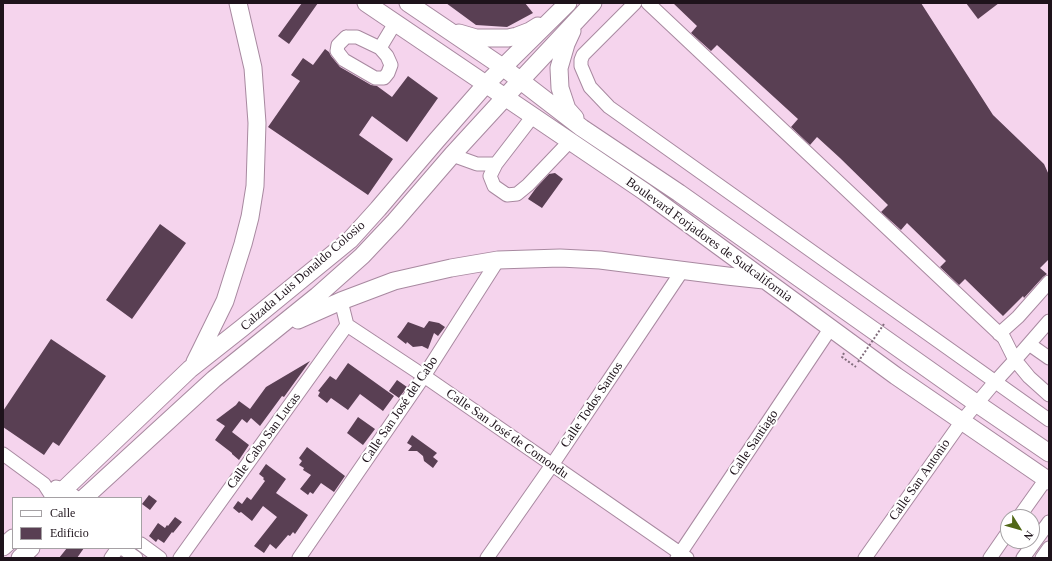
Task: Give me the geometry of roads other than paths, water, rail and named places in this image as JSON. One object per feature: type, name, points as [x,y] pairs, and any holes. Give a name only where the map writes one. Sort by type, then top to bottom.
[{"type":"main road","points":[[190,369],[225,301],[243,244],[255,186],[257,123],[253,68],[238,3]]},
{"type":"main road","name":"Boulevard Forjadores de Sudcalifornia","points":[[366,3],[645,192],[890,371],[1048,480]]},
{"type":"main road","name":"Boulevard Forjadores de Sudcalifornia","points":[[408,3],[504,68],[582,128],[679,193],[1049,453]]},
{"type":"main road","name":"Calzada Luis Donaldo Colosio","points":[[85,497],[214,379],[317,296],[362,256],[395,221],[452,155],[593,3]]},
{"type":"main road","points":[[448,30],[476,38],[508,38],[530,31],[562,9]]},
{"type":"main road","name":"Calzada Luis Donaldo Colosio","points":[[62,496],[190,369],[350,240],[378,210],[486,84],[504,68],[562,9]]},
{"type":"main road","points":[[578,18],[566,44],[559,68],[560,88],[567,108],[582,128]]},
{"type":"main road","points":[[645,192],[674,206],[677,206],[679,203],[679,193]]},
{"type":"main road","points":[[733,232],[727,233],[724,238],[742,263]]},
{"type":"main road","points":[[277,329],[394,280],[498,260],[560,258],[600,260],[764,280]]},
{"type":"main road","points":[[3,547],[12,539]]},
{"type":"main road","points":[[20,558],[30,549]]},
{"type":"street","points":[[635,3],[583,55],[581,60],[581,66],[590,87],[609,107],[1049,420]]},
{"type":"street","points":[[648,3],[1004,338],[1015,360],[1029,377],[1049,395]]},
{"type":"street","points":[[380,48],[396,23]]},
{"type":"street","points":[[533,116],[496,164],[490,176],[494,186],[508,195],[517,194],[528,185],[570,142]]},
{"type":"street","points":[[452,155],[477,164],[496,164]]},
{"type":"street","name":"Calle San José del Cabo","points":[[299,558],[424,376],[498,260]]},
{"type":"street","name":"Calle Todos Santos","points":[[487,558],[552,465],[682,271]]},
{"type":"street","points":[[999,334],[1018,317],[1049,282]]},
{"type":"street","points":[[341,301],[348,325]]},
{"type":"street","name":"Calle San José de Comondu","points":[[348,325],[424,376],[682,556]]},
{"type":"street","name":"Calle Cabo San Lucas","points":[[180,558],[348,325]]},
{"type":"street","name":"Calle San Antonio","points":[[865,558],[976,403],[1029,344],[1047,327]]},
{"type":"street","name":"Calle Santiago","points":[[682,556],[830,328]]},
{"type":"street","points":[[1029,344],[1049,358]]},
{"type":"street","points":[[3,454],[62,496]]},
{"type":"street","points":[[1025,509],[1048,480]]},
{"type":"street","points":[[1023,558],[1049,522]]},
{"type":"street","points":[[990,558],[1000,544]]},
{"type":"street","points":[[142,545],[160,558]]},
{"type":"street","points":[[1042,558],[1049,548]]},
{"type":"street","points":[[111,558],[117,549]]},
{"type":"street","points":[[123,549],[136,558]]}]
